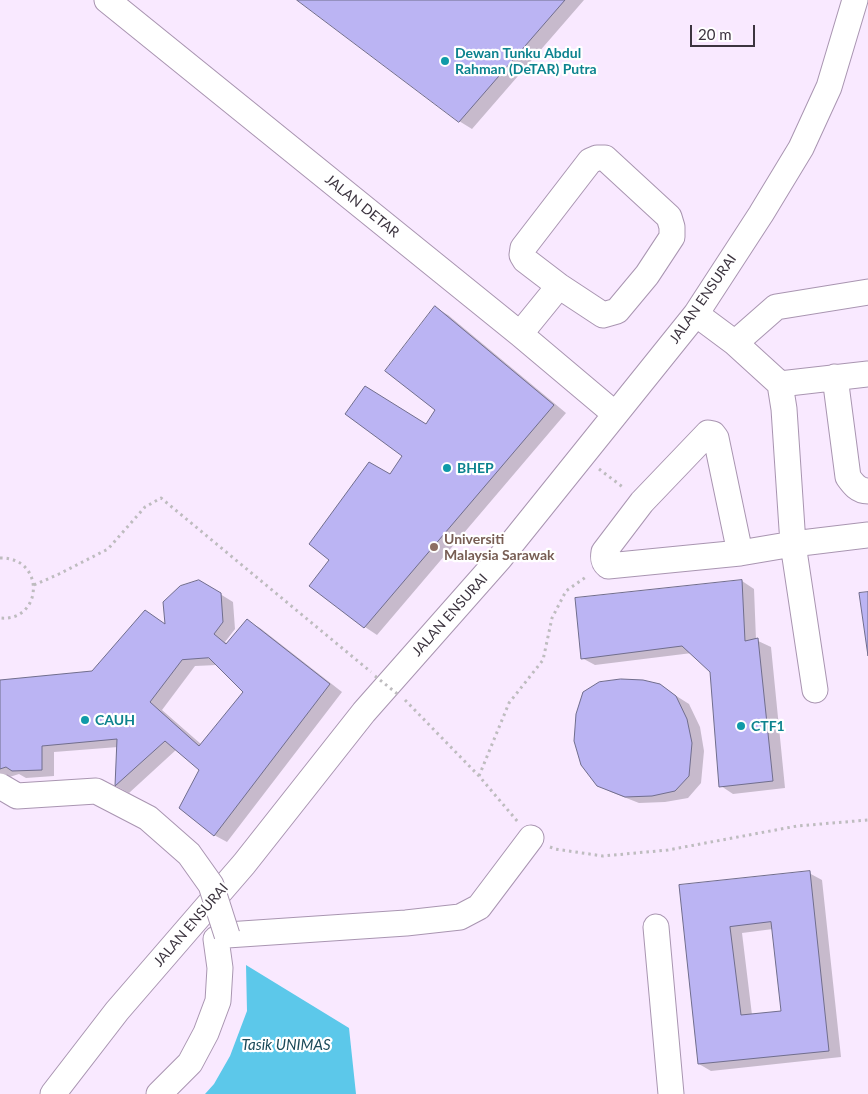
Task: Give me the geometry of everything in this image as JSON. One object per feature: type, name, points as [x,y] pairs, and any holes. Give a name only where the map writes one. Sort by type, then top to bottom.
[{"type":"street","name":"JALAN DETAR","points":[[106,0],[520,334],[615,414]]},
{"type":"street","name":"JALAN ENSURAI","points":[[54,1094],[117,1011],[244,864],[364,712],[500,558],[696,314],[762,214],[801,148],[829,87],[855,0]]},
{"type":"street","points":[[597,158],[605,158],[669,217],[672,237],[647,275],[617,311],[603,315],[559,286],[526,260],[522,255],[523,248],[590,161],[597,158]]},
{"type":"street","points":[[520,334],[559,286]]},
{"type":"street","points":[[736,343],[776,307],[868,292]]},
{"type":"street","points":[[696,314],[736,343],[780,384],[784,409],[792,544],[815,690]]},
{"type":"street","points":[[780,384],[868,374]]},
{"type":"street","points":[[835,377],[848,477],[855,486],[868,491]]},
{"type":"street","points":[[740,554],[716,438],[714,434],[708,433],[642,502],[604,552],[603,558],[608,566],[740,554],[792,544],[868,535]]},
{"type":"street","points":[[0,786],[17,796],[96,790],[148,818],[189,854],[211,885],[227,935]]},
{"type":"street","points":[[159,1094],[190,1063],[206,1033],[218,1001],[220,968],[216,939],[227,935],[406,923],[460,917],[479,907],[531,838]]},
{"type":"street","points":[[656,928],[670,1094]]},
{"type":"path","points":[[582,455],[642,502]]},
{"type":"path","points":[[34,585],[108,549],[146,507],[161,498],[400,696],[479,776],[531,838],[555,849],[603,856],[668,850],[798,826],[868,820]]},
{"type":"path","points":[[0,558],[10,558],[19,562],[26,568],[34,585],[30,604],[24,611],[16,616],[0,618]]},
{"type":"path","points":[[479,776],[509,703],[543,660],[552,618],[566,591],[605,563]]},
{"type":"shaded area","name":"Universiti Malaysia Sarawak","points":[[0,0],[868,0],[868,1094],[0,1094]]},
{"type":"water","name":"Tasik UNIMAS","points":[[246,965],[349,1028],[356,1094],[205,1094],[214,1084],[230,1056],[247,1011]]},
{"type":"building","name":"Dewan Tunku Abdul Rahman (DeTAR) Putra","points":[[297,0],[565,0],[459,122]]},
{"type":"building","name":"BHEP","points":[[435,306],[554,405],[364,628],[309,586],[329,560],[309,544],[369,462],[390,474],[402,456],[345,414],[365,386],[426,424],[435,410],[385,371]]},
{"type":"building","name":"CAUH","points":[[199,580],[221,593],[223,622],[214,634],[226,644],[247,619],[330,684],[214,836],[179,808],[199,770],[165,741],[115,786],[117,739],[42,746],[42,770],[12,771],[6,767],[0,769],[0,680],[92,671],[145,610],[165,624],[163,602],[180,586]],"holes":[[[209,658],[243,692],[199,746],[150,702],[182,660]]]},
{"type":"building","name":"CTF1","points":[[742,580],[745,641],[758,638],[773,781],[719,787],[710,672],[682,646],[581,659],[575,598]]},
{"type":"building","points":[[868,592],[868,656],[859,593]]},
{"type":"building","points":[[621,679],[643,680],[660,684],[676,696],[687,719],[692,743],[689,776],[675,791],[652,796],[625,797],[597,786],[581,765],[574,741],[576,714],[583,692],[599,682]]},
{"type":"building","points":[[810,871],[829,1051],[698,1064],[679,885]],"holes":[[[771,922],[781,1011],[741,1015],[730,927]]]},
{"type":"place","name":"Dewan Tunku Abdul Rahman (DeTAR) Putra","points":[[445,61]]},
{"type":"place","name":"BHEP","points":[[447,468]]},
{"type":"place","name":"Universiti Malaysia Sarawak","points":[[434,547]]},
{"type":"place","name":"CAUH","points":[[85,720]]},
{"type":"place","name":"CTF1","points":[[741,726]]}]
